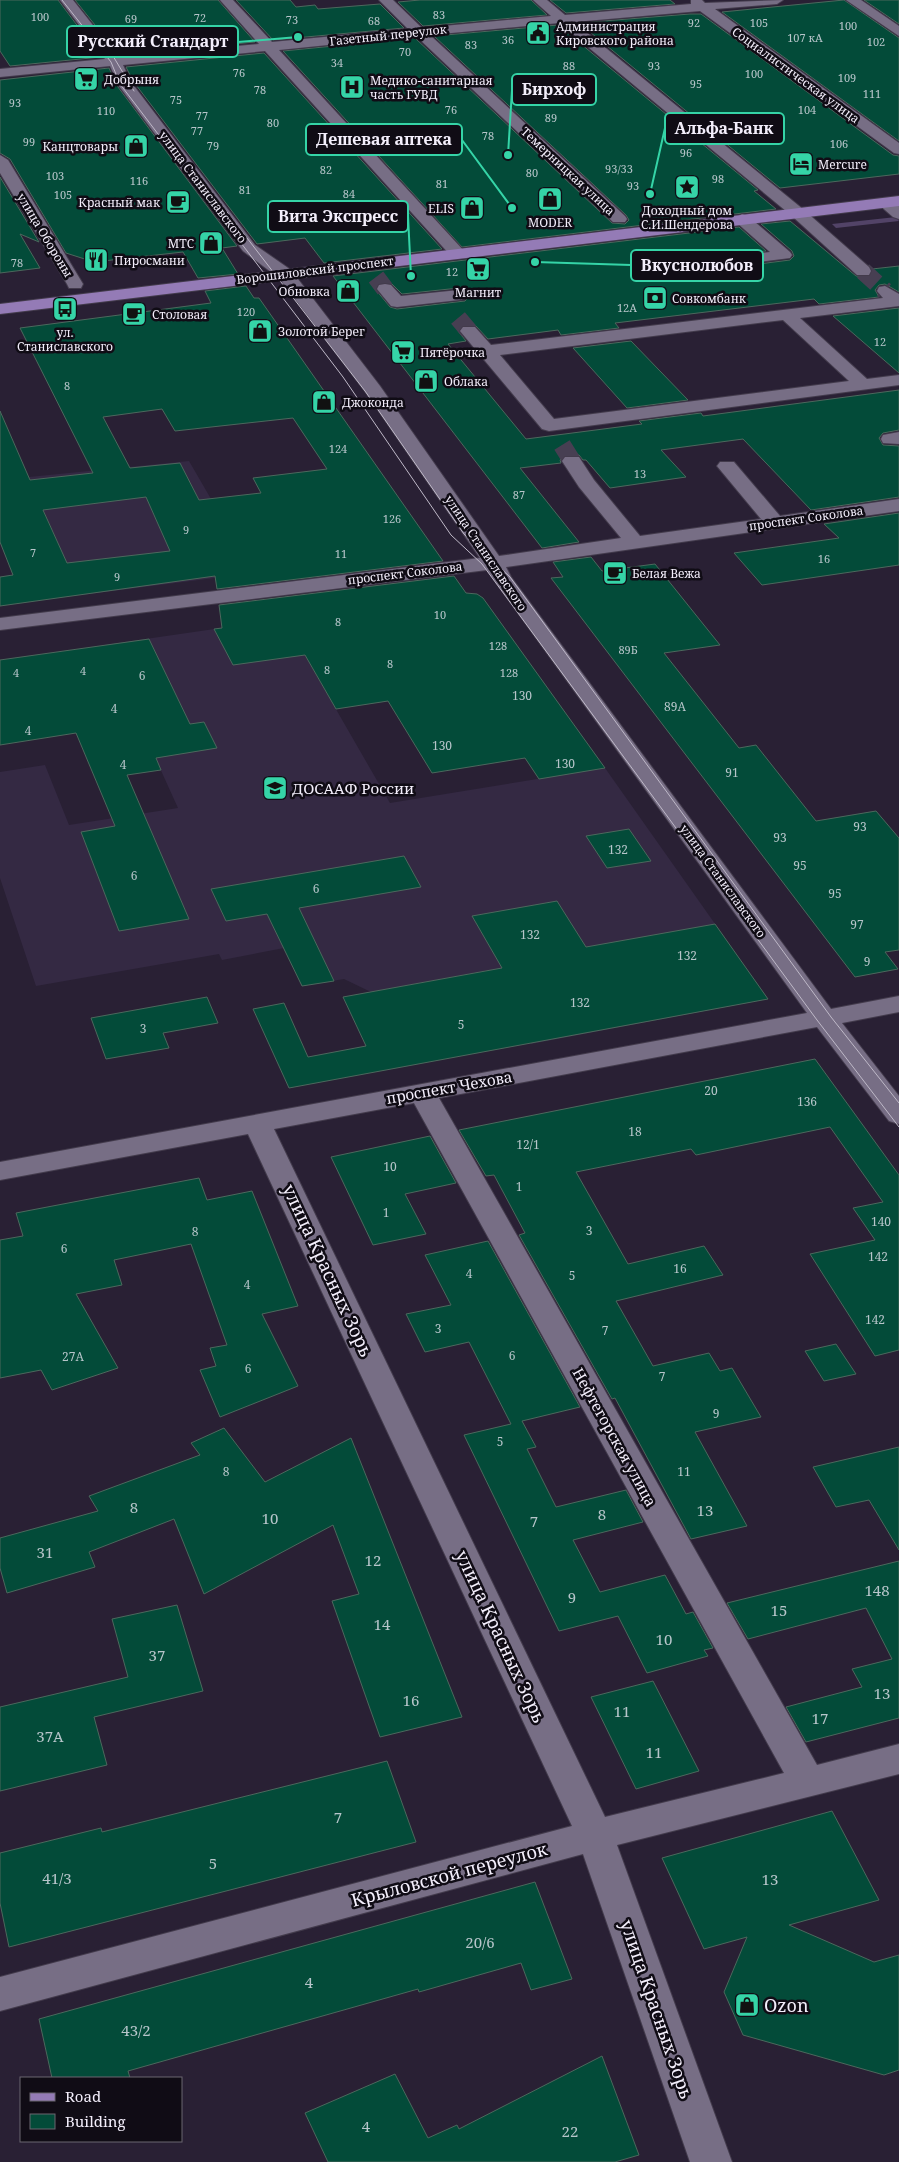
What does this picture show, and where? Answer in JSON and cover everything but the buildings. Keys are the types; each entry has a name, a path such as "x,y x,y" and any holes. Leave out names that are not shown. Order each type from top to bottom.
{"main road":[{"name":"Ворошиловский проспект","path":"0,293 899,188"},
{"name":"Ворошиловский проспект","path":"0,309 285,274 376,276 458,254 892,202"}],"street":[{"name":"улица Станиславского","path":"66,0 114,62 124,83 243,241 266,262 285,274 374,390 493,562 507,586 824,1018 899,1115"},
{"path":"226,0 458,254"},
{"name":"Темерницкая улица","path":"385,0 619,220"},
{"path":"539,0 784,201 863,271"},
{"name":"Газетный переулок","path":"0,74 563,19 698,3 777,0"},
{"path":"852,0 899,32"},
{"name":"Социалистическая улица","path":"698,3 899,150"},
{"name":"улица Обороны","path":"0,160 75,284"},
{"path":"892,202 899,214"},
{"path":"643,272 784,255 742,219"},
{"path":"376,276 397,302 460,295"},
{"path":"487,351 897,301 885,291"},
{"path":"439,298 452,312"},
{"path":"786,314 864,384"},
{"path":"469,331 554,432 899,380"},
{"path":"572,461 586,483 635,542"},
{"path":"727,466 775,522"},
{"name":"проспект Соколова","path":"0,624 493,562 899,505"},
{"name":"проспект Чехова","path":"0,1171 899,1004"},
{"name":"Нефтегорская улица","path":"422,1092 808,1782"},
{"name":"улица Красных Зорь","path":"258,1124 595,1835 710,2162"},
{"name":"Крыловской переулок","path":"0,1994 595,1835 899,1759"}],"shaded area":[{"path":"896,217 899,221 836,228 832,224"},
{"path":"189,461 254,573 81,595 29,477"},
{"path":"284,619 390,803 605,768 768,999 531,1044 489,970 371,992 344,979 302,986 284,948 222,960 219,954 36,986 0,878 0,772 45,765 69,825 178,808 104,645"}],"tunnel":[{"path":"863,271 885,291"},
{"path":"376,277 385,289"},
{"path":"458,318 469,331"},
{"path":"562,445 572,461"}],"tram line":[{"path":"62,0 111,62 120,84 343,377 451,535 482,564 817,1020 899,1127"},
{"path":"110,51 134,91"},
{"path":"193,168 365,391 464,534 510,577 831,1017 899,1103"}],"place":[{"name":"Администрация Кировского района","path":"538,33"},
{"name":"Русский Стандарт","path":"298,37"},
{"name":"Добрыня","path":"86,79"},
{"name":"Медико-санитарная часть ГУВД","path":"352,87"},
{"name":"Канцтовары","path":"136,146"},
{"name":"Бирхоф","path":"508,155"},
{"name":"Mercure","path":"801,164"},
{"name":"Доходный дом С.И.Шендерова","path":"687,187"},
{"name":"Альфа-Банк","path":"650,194"},
{"name":"MODER","path":"550,199"},
{"name":"Красный мак","path":"178,202"},
{"name":"ELIS","path":"472,208"},
{"name":"Дешевая аптека","path":"512,208"},
{"name":"МТС","path":"211,243"},
{"name":"Пиросмани","path":"96,260"},
{"name":"Вкуснолюбов","path":"535,262"},
{"name":"Магнит","path":"478,269"},
{"name":"Вита Экспресс","path":"411,276"},
{"name":"Обновка","path":"348,291"},
{"name":"Совкомбанк","path":"655,298"},
{"name":"ул. Станиславского","path":"65,309"},
{"name":"Столовая","path":"134,314"},
{"name":"Золотой Берег","path":"260,331"},
{"name":"Пятёрочка","path":"403,352"},
{"name":"Облака","path":"426,381"},
{"name":"Джоконда","path":"324,402"},
{"name":"Белая Вежа","path":"615,573"},
{"name":"ДОСААФ России","path":"275,788"},
{"name":"Ozon","path":"747,2005"}]}
